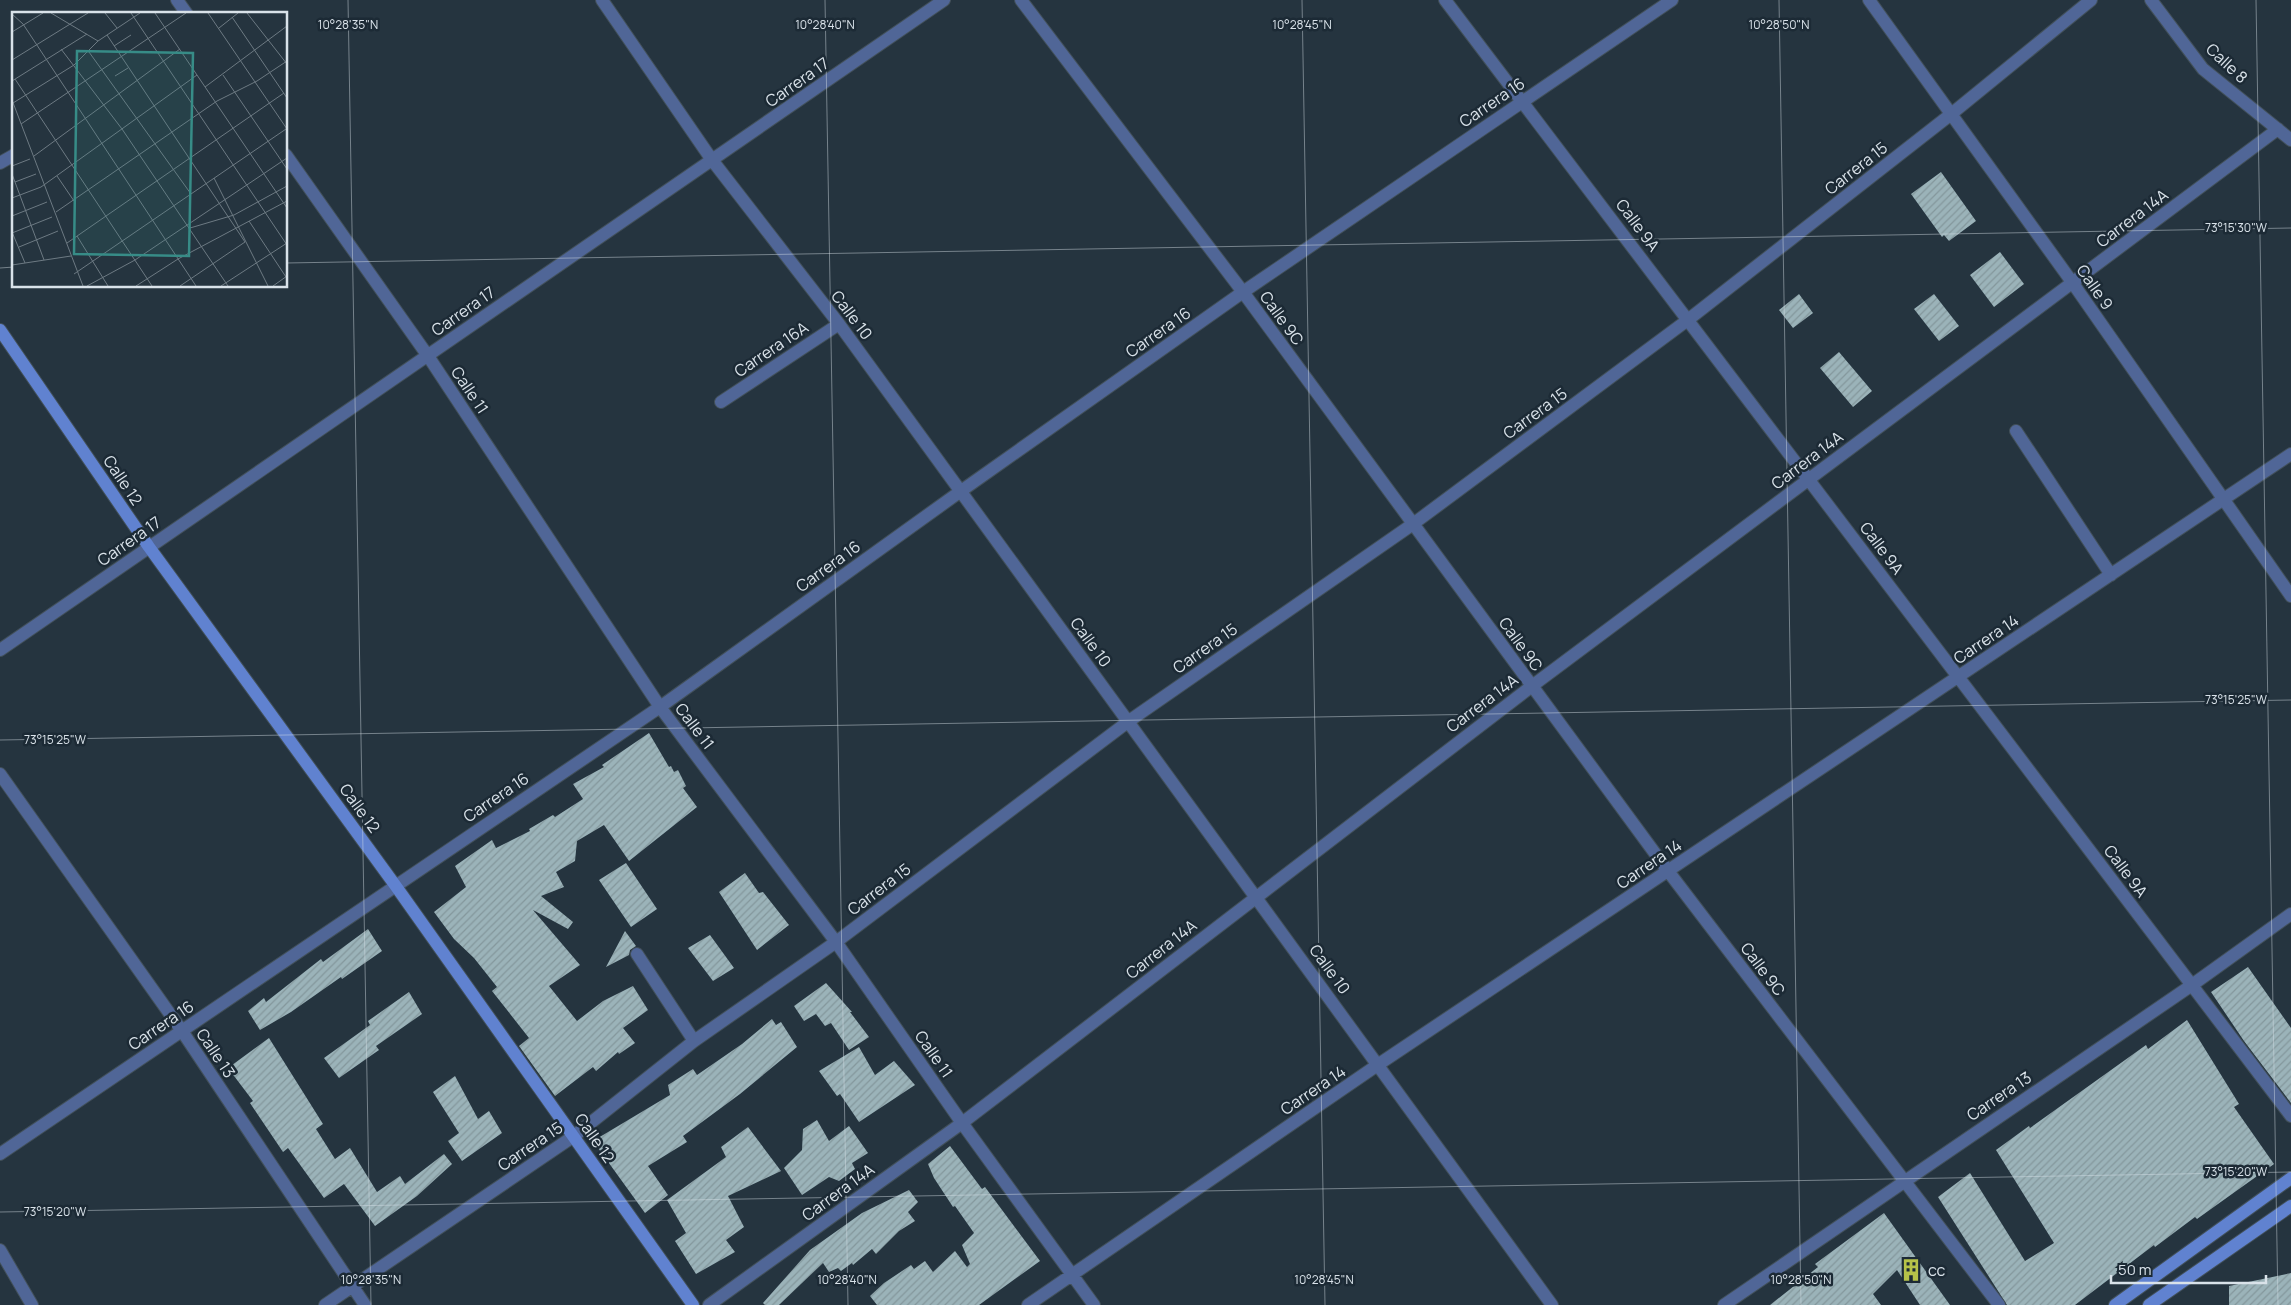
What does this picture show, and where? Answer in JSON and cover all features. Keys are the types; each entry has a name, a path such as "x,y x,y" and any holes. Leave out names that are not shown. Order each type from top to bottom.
{"street":[{"path":"177,0 186,12"},
{"name":"Calle 10","path":"602,0 712,160 839,324 1379,1064 1552,1305"},
{"name":"Carrera 17","path":"0,650 944,0"},
{"name":"Calle 9C","path":"1021,0 1243,292 1668,871 1999,1305"},
{"name":"Calle 9A","path":"1445,0 1810,478 2291,1116"},
{"name":"Carrera 16","path":"0,1154 395,884 660,707 960,491 1243,292 1672,0"},
{"name":"Calle 9","path":"1869,0 2072,282 2291,596"},
{"name":"Carrera 15","path":"325,1305 574,1136 694,1042 836,942 1129,721 1413,524 1689,319 1950,115 2091,0"},
{"name":"Calle 8","path":"2152,0 2204,69 2291,140"},
{"name":"Carrera 14A","path":"708,1305 962,1123 1256,895 1532,686 2278,129"},
{"path":"0,163 12,155"},
{"name":"Calle 11","path":"288,158 428,356 660,707 836,942 962,1123 1094,1305"},
{"name":"Carrera 16A","path":"721,402 839,324"},
{"name":"Calle 12","path":"0,330 149,547 395,884 693,1305"},
{"path":"2016,432 2111,575"},
{"name":"Carrera 14","path":"1028,1305 1379,1064 2291,454"},
{"name":"Calle 13","path":"0,774 182,1031 365,1305"},
{"name":"Carrera 13","path":"1724,1305 1904,1180 2192,985 2291,914"},
{"path":"637,954 694,1042"},
{"path":"2115,1305 2291,1178"},
{"path":"2149,1305 2291,1206"},
{"path":"0,1250 32,1305"}],"building":[{"path":"1941,172 1976,221 1949,241 1944,235 1942,237 1911,194"},
{"path":"2000,252 2024,284 1994,307 1970,275"},
{"path":"1799,294 1813,313 1793,328 1779,310"},
{"path":"1934,294 1959,326 1939,341 1914,309"},
{"path":"1839,352 1872,391 1853,407 1820,368"},
{"path":"649,733 669,767 671,766 674,772 678,770 686,786 683,788 697,807 629,861 604,825 577,841 575,861 556,872 564,887 541,896 573,922 568,929 533,910 580,965 549,986 577,1021 603,1001 633,986 648,1010 623,1028 635,1043 619,1054 618,1052 596,1071 593,1067 555,1096 519,1046 529,1038 492,991 497,987 474,958 454,939 434,912 466,887 455,866 492,840 496,848 530,831 529,829 553,815 555,817 583,799 573,784 604,767 602,765"},
{"path":"626,863 657,909 631,927 599,880"},
{"path":"745,873 759,893 763,892 789,925 757,950 719,892"},
{"path":"368,929 382,951 342,979 341,977 291,1012 260,1030 248,1011 264,998 266,1002 321,959 323,962"},
{"path":"625,931 636,946 630,950 629,955 606,967"},
{"path":"710,935 734,968 713,981 688,948"},
{"path":"2248,967 2291,1028 2291,1103 2244,1041 2211,992"},
{"path":"826,983 852,1012 850,1012 869,1037 849,1050 831,1023 825,1026 816,1014 804,1021 794,1006"},
{"path":"409,992 422,1014 376,1046 379,1050 339,1078 324,1058 370,1025 368,1021"},
{"path":"772,1019 776,1025 781,1022 797,1047 740,1094 683,1136 687,1142 648,1166 668,1195 645,1213 593,1141 670,1095 668,1085 693,1069 697,1075 742,1044"},
{"path":"2187,1020 2239,1104 2234,1107 2274,1164 2197,1219 2195,1217 2155,1247 2154,1245 2075,1305 2007,1305 1938,1197 1970,1173 2025,1261 2054,1243 1996,1150 2146,1045 2148,1049"},
{"path":"269,1038 323,1124 316,1129 335,1159 350,1148 377,1192 400,1176 405,1184 444,1154 452,1164 417,1196 375,1226 344,1184 324,1198 288,1148 283,1152 250,1103 253,1101 228,1068"},
{"path":"859,1047 875,1075 894,1061 915,1085 859,1122 840,1094 837,1096 819,1071"},
{"path":"455,1076 478,1119 489,1111 502,1133 462,1161 448,1141 459,1133 433,1092"},
{"path":"817,1120 829,1141 849,1126 868,1153 852,1163 855,1169 839,1181 829,1177 802,1195 784,1168 802,1150 803,1129"},
{"path":"748,1127 781,1171 728,1196 744,1227 726,1240 735,1252 696,1274 675,1241 686,1233 667,1200 726,1157 721,1147"},
{"path":"950,1146 982,1189 985,1187 1040,1261 979,1305 877,1305 870,1296 884,1283 911,1265 914,1269 925,1261 933,1272 955,1251 967,1267 970,1264 962,1245 974,1233 955,1206 953,1207 934,1178 928,1164"},
{"path":"909,1190 918,1202 908,1212 915,1221 899,1231 876,1254 872,1249 853,1265 852,1263 841,1271 838,1268 829,1272 823,1263 779,1305 765,1305 763,1303 810,1250 862,1213"},
{"path":"1884,1213 1950,1305 1920,1305 1897,1270 1873,1294 1881,1305 1770,1305 1818,1267 1815,1264"},
{"path":"2291,1273 2291,1305 2229,1305 2229,1286"}],"place":[{"name":"cc","path":"1911,1270"}]}
